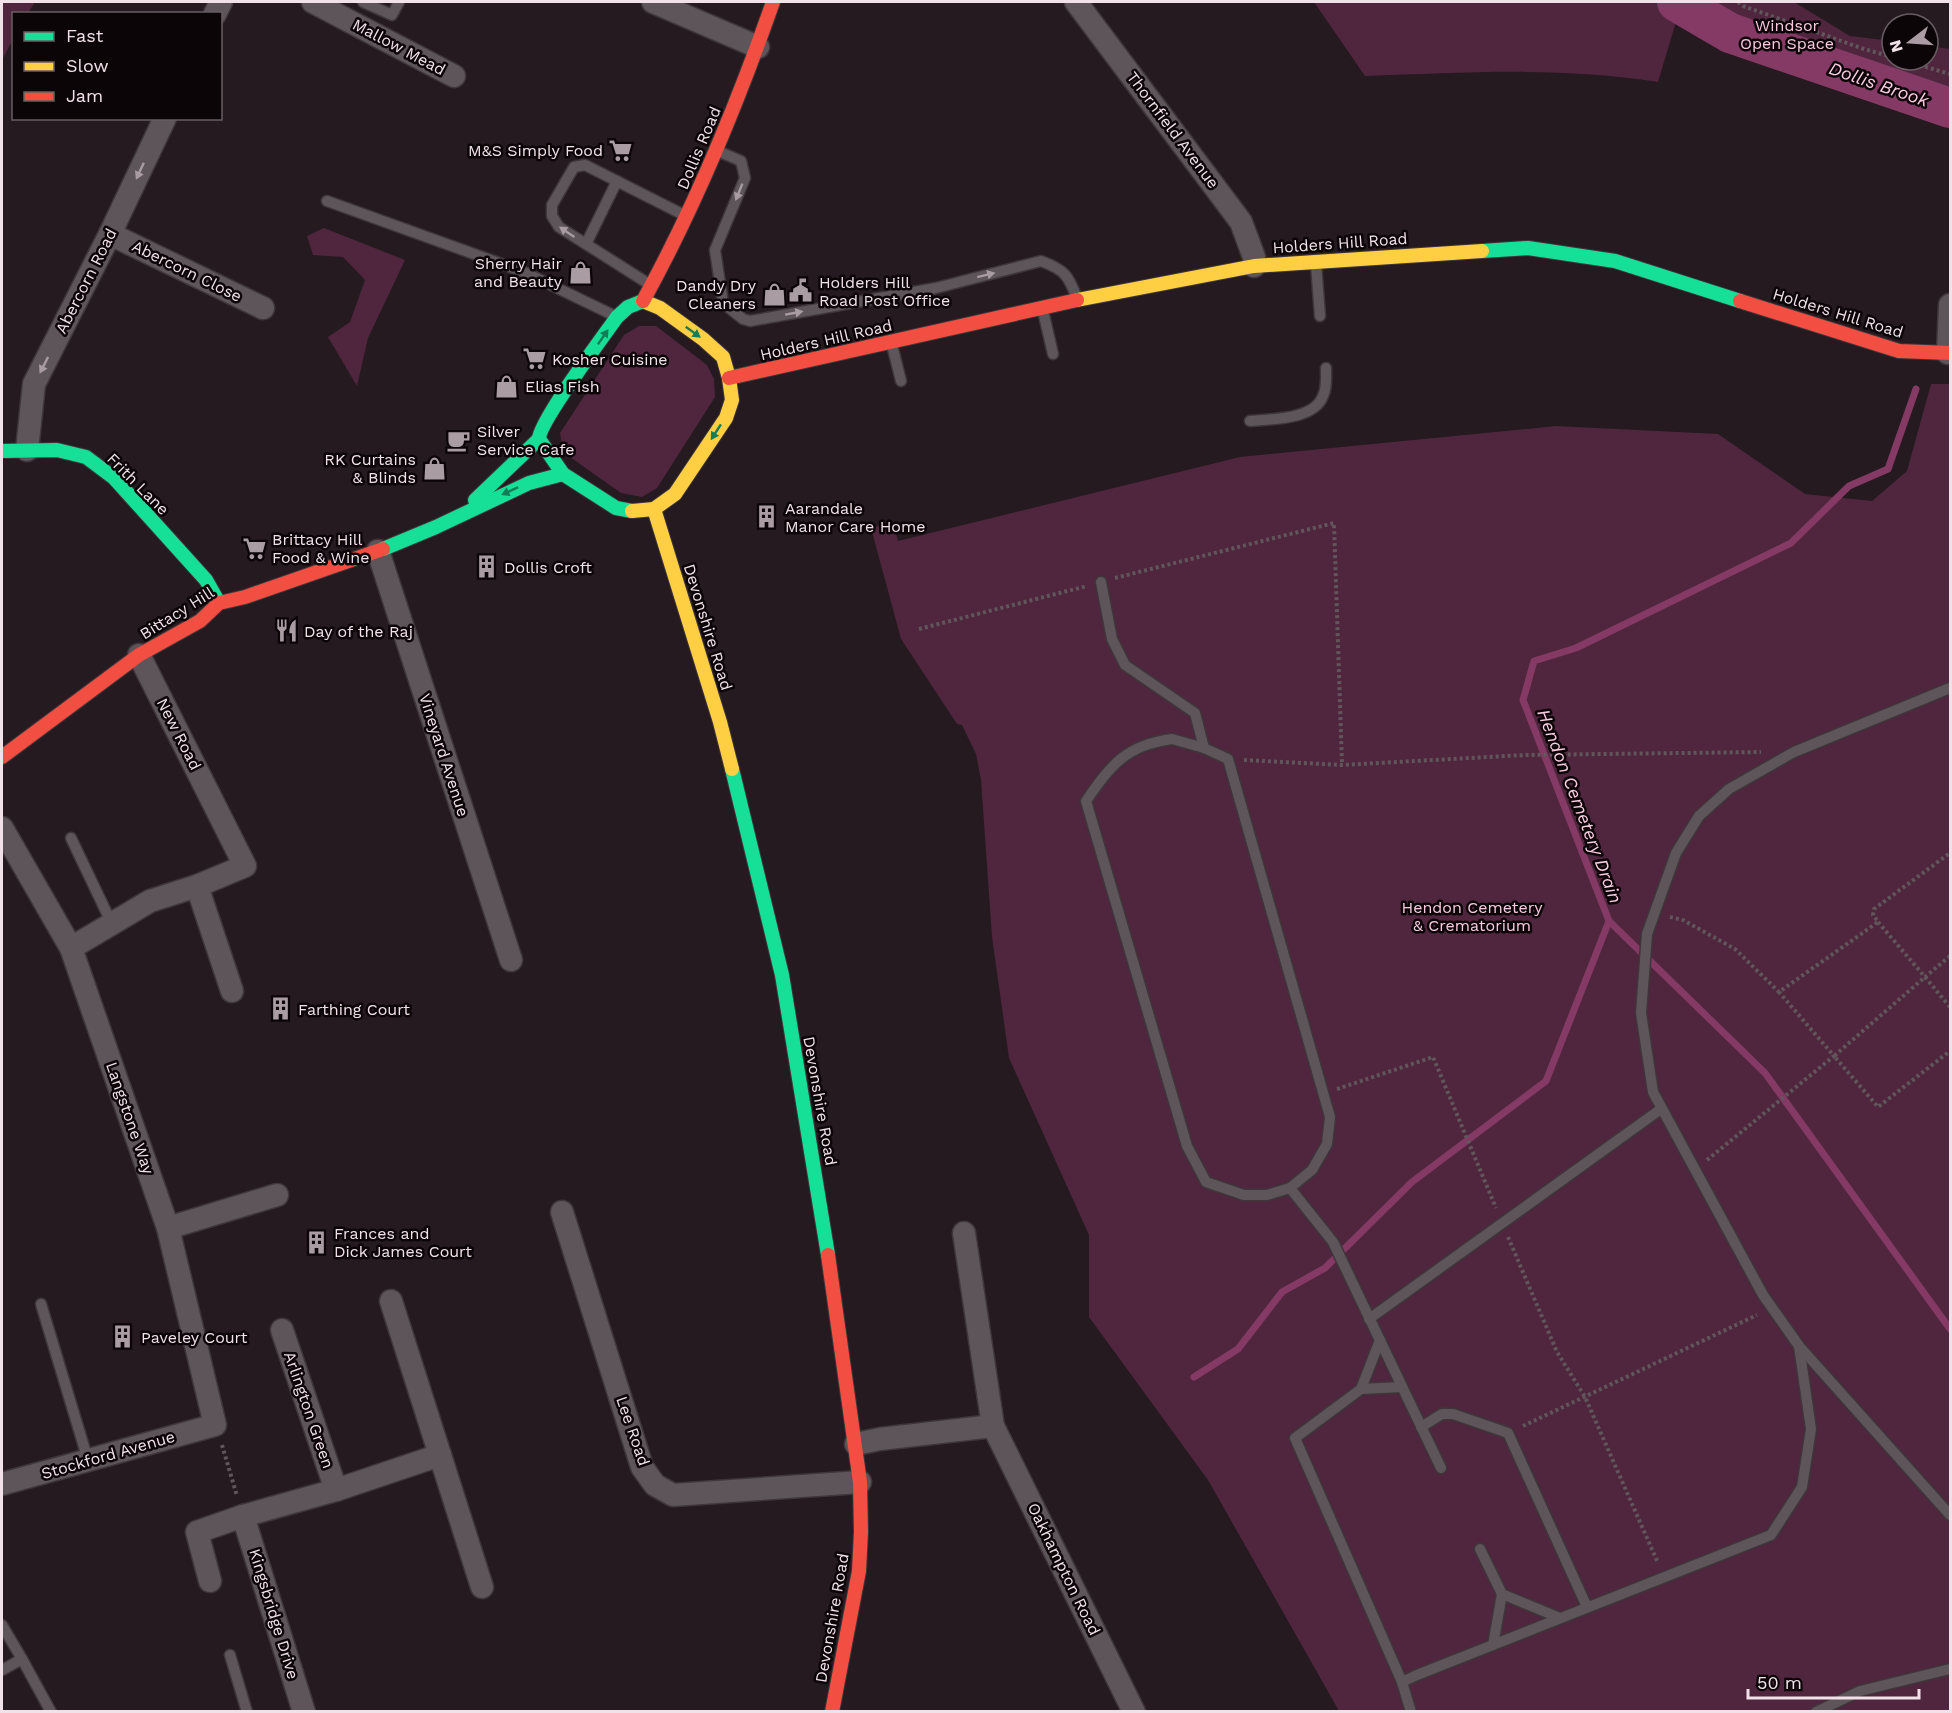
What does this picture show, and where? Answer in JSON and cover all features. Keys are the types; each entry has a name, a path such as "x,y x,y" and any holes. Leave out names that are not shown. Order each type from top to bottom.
{"main road":[{"name":"Dollis Road","path":"643,301 687,216 717,150 758,47 773,2"},
{"name":"Holders Hill Road","path":"729,378 1077,300 1254,266 1528,248 1614,261 1899,351 1949,353"},
{"path":"643,301 660,308 723,357 732,400 726,418 675,494 654,509 636,512 616,508 563,474 539,439 539,433 549,414 617,317 628,307 643,301"},
{"name":"Bittacy Hill","path":"460,515 539,439"},
{"name":"Frith Lane","path":"2,451 57,450 86,457 114,478 206,580 219,603"},
{"name":"Bittacy Hill","path":"2,757 140,655 200,621 219,603 245,597 378,551 436,527 529,483 563,474"},
{"name":"Devonshire Road","path":"654,509 720,722 782,975 816,1174 856,1444 860,1482 859,1571 832,1712"}],"street":[{"name":"Mallow Mead","path":"313,2 454,76"},
{"path":"653,2 758,47"},
{"name":"Thornfield Avenue","path":"1076,2 1241,222 1254,257 1254,266"},
{"name":"Abercorn Road","path":"27,450 34,384 110,234 164,120"},
{"name":"Abercorn Close","path":"110,234 263,308"},
{"path":"1949,353 1950,305"},
{"name":"Vineyard Avenue","path":"378,551 511,960"},
{"name":"New Road","path":"140,655 245,866 196,886"},
{"name":"Langstone Way","path":"2,828 71,948 168,1228 218,1434"},
{"path":"71,948 150,901 196,886 232,991"},
{"path":"168,1228 277,1195"},
{"name":"Lee Road","path":"562,1212 642,1467 656,1485 673,1495 860,1482"},
{"name":"Oakhampton Road","path":"964,1233 993,1426 1134,1712"},
{"path":"391,1301 482,1587"},
{"name":"Arlington Green","path":"282,1330 336,1490"},
{"path":"856,1444 880,1439 993,1426"},
{"name":"Stockford Avenue","path":"2,1484 88,1460 218,1434"},
{"name":"Arlington Green","path":"210,1581 197,1532 243,1516 336,1490 440,1455"},
{"name":"Kingsbridge Drive","path":"243,1516 304,1712"}],"lane":[{"path":"363,2 392,15 399,2"},
{"path":"717,150 741,161 745,178 715,250 723,303 743,319 750,321 936,288 1041,261 1056,266 1070,278 1077,300"},
{"path":"652,285 559,227 552,216 552,205 573,167 585,165 687,216"},
{"path":"586,244 618,181"},
{"path":"327,201 524,272 617,317"},
{"path":"1316,261 1320,316"},
{"path":"1042,308 1053,354"},
{"path":"891,342 901,381"},
{"path":"1250,421 1290,417 1317,407 1323,397 1326,384 1326,368"},
{"path":"1101,582 1112,639 1121,658 1131,669 1195,713 1204,748"},
{"path":"1950,688 1794,752 1729,789 1699,816 1677,853 1647,934 1641,1012 1653,1092 1763,1295 1799,1346 1950,1515"},
{"path":"1172,739 1204,748 1228,759 1330,1117 1327,1144 1312,1170 1290,1188 1267,1195 1244,1195 1206,1182 1187,1146 1086,801 1109,768 1150,741 1172,739"},
{"path":"71,838 111,924"},
{"path":"1369,1319 1661,1109"},
{"path":"1290,1188 1333,1242 1441,1468"},
{"path":"41,1304 88,1460"},
{"path":"1380,1340 1361,1389 1295,1438 1402,1682 1411,1712"},
{"path":"1402,1682 1771,1535 1803,1487 1811,1429 1799,1346"},
{"path":"1361,1389 1402,1387"},
{"path":"1421,1427 1442,1414 1453,1414 1508,1433 1587,1607"},
{"path":"1480,1549 1503,1594 1493,1645"},
{"path":"1503,1594 1560,1618"},
{"path":"2,1625 51,1712"},
{"path":"230,1655 247,1712"},
{"path":"2,1670 22,1659"},
{"path":"1816,1712 1860,1691 1950,1669"}],"path":[{"path":"1738,2 1776,18 1880,54"},
{"path":"919,629 1334,524 1342,765"},
{"path":"1228,759 1342,765 1526,755 1794,752"},
{"path":"1950,853 1874,909 1878,922 1950,1007"},
{"path":"1654,914 1683,920 1735,949 1779,992 1878,1107 1950,1051"},
{"path":"1779,992 1878,922"},
{"path":"1695,1170 1834,1056 1950,956"},
{"path":"1324,1094 1433,1057 1557,1352 1585,1397 1664,1577"},
{"path":"1508,1433 1773,1307"},
{"path":"218,1434 236,1492"}],"green space":[{"path":"2,2 35,2 29,12 12,12 12,41 2,60"},
{"name":"Windsor Open Space","path":"1314,2 1794,2 1850,36 1880,40 1880,72 1940,72 1940,48 1950,49 1950,126 1738,49 1678,15 1658,82 1548,72 1365,76"},
{"path":"324,228 405,260 368,338 357,386 328,337 350,322 365,280 343,257 313,255 307,236"},
{"path":"639,326 656,326 707,365 714,379 715,397 657,488 642,497 621,493 563,452 560,433 624,335"},
{"name":"Hendon Cemetery & Crematorium","path":"1931,384 1950,384 1950,1711 1339,1711 1208,1480 1089,1317 1089,1235 1009,1058 992,937 981,780 976,754 962,725 957,724 901,639 871,528 893,522 898,541 1240,457 1556,426 1718,434 1805,494 1872,501 1907,471"}],"waterway":[{"name":"Dollis Brook","path":"1677,2 1730,33 1950,108"},
{"name":"Hendon Cemetery Drain","path":"1916,389 1888,469 1849,486 1791,543 1576,648 1534,661 1523,700 1609,921 1765,1073 1950,1329"},
{"path":"1194,1377 1238,1349 1282,1292 1325,1268 1412,1182 1546,1081 1609,921"}],"traffic: fast":[{"path":"1482,251 1528,248 1615,261 1740,301"},
{"path":"632,511 616,508 563,474 539,439 560,398 617,317 628,307 643,301"},
{"path":"475,500 539,439"},
{"path":"2,451 57,450 86,457 114,478 206,580 219,603"},
{"path":"383,549 529,483 563,474"},
{"path":"732,769 782,975 828,1255"}],"traffic: slow":[{"path":"1077,300 1254,266 1482,251"},
{"path":"632,511 654,509 675,494 726,418 732,400 723,357 703,339 660,308 643,301"},
{"path":"654,509 720,722 732,769"}],"traffic: jam":[{"path":"643,301 698,191 745,79 773,2"},
{"path":"729,378 1077,300"},
{"path":"1740,301 1899,351 1950,353"},
{"path":"2,757 139,655 200,621 219,603 245,597 383,549"},
{"path":"828,1255 860,1482 861,1532 859,1571 832,1712"}],"place":[{"name":"M&S Simply Food","path":"621,150"},
{"name":"Sherry Hair and Beauty","path":"580,272"},
{"name":"Holders Hill Road Post Office","path":"801,291"},
{"name":"Dandy Dry Cleaners","path":"774,294"},
{"name":"Kosher Cuisine","path":"534,359"},
{"name":"Elias Fish","path":"507,386"},
{"name":"Silver Service Cafe","path":"459,440"},
{"name":"RK Curtains & Blinds","path":"434,468"},
{"name":"Aarandale Manor Care Home","path":"767,517"},
{"name":"Brittacy Hill Food & Wine","path":"254,548"},
{"name":"Dollis Croft","path":"486,567"},
{"name":"Day of the Raj","path":"286,631"},
{"name":"Farthing Court","path":"280,1009"},
{"name":"Frances and Dick James Court","path":"316,1242"},
{"name":"Paveley Court","path":"123,1337"}]}
